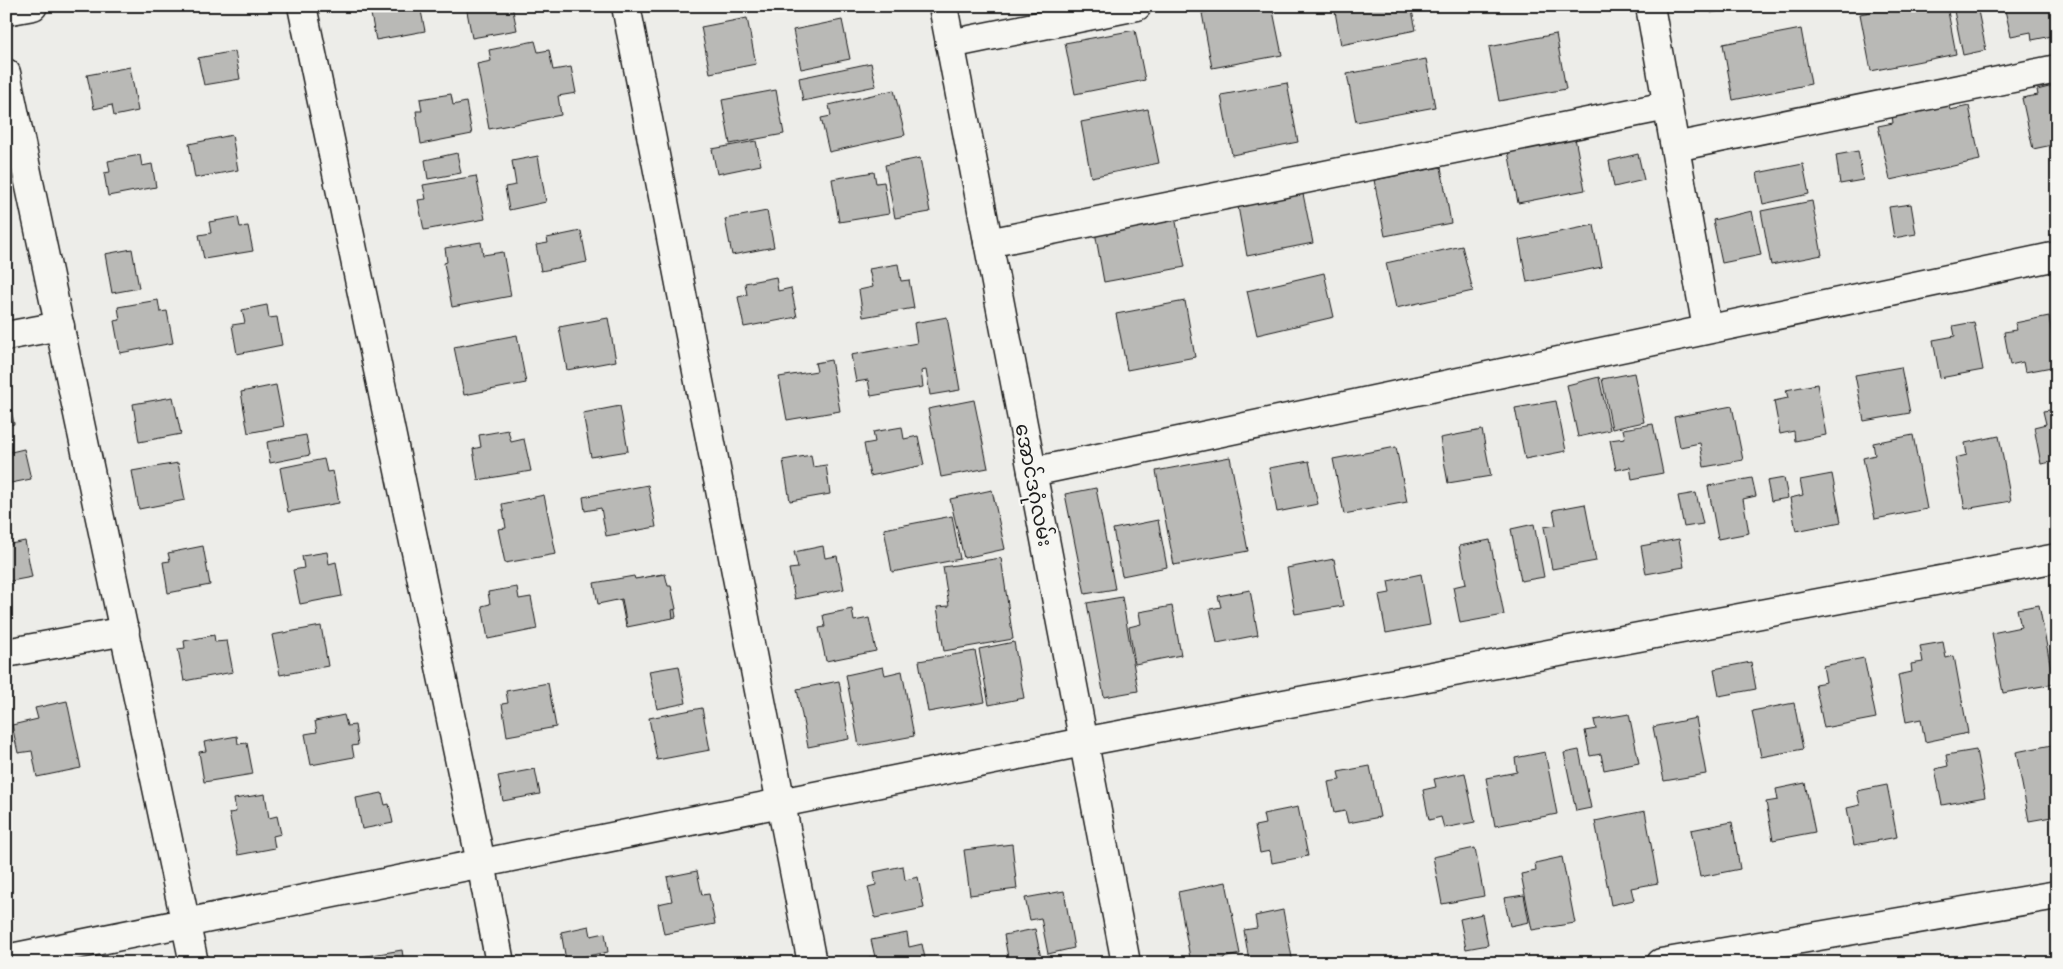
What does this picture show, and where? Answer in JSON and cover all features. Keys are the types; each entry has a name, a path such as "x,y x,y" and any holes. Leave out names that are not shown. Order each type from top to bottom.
{"street":[{"path":"6,11 33,6"},
{"path":"302,6 481,863 500,963"},
{"path":"626,6 812,963"},
{"name":"အောင်ဒဂုံလမ်း","path":"943,6 1126,963"},
{"path":"950,44 1137,6"},
{"path":"1650,6 1707,329"},
{"path":"1675,147 2057,69"},
{"path":"6,73 194,963"},
{"path":"988,243 1667,106"},
{"path":"1032,472 2057,256"},
{"path":"6,336 60,326"},
{"path":"6,959 1083,742 2057,558"},
{"path":"6,653 125,631"},
{"path":"1661,963 2057,894"}],"building":[{"path":"377,6 420,6 425,31 376,40 370,9"},
{"path":"466,6 512,6 517,30 472,38"},
{"path":"1234,6 1272,6 1282,55 1212,68 1202,13"},
{"path":"1334,6 1411,6 1416,30 1341,45"},
{"path":"1418,6 1436,6 1418,10"},
{"path":"1474,6 1505,6 1475,12"},
{"path":"1710,6 1745,6 1711,13"},
{"path":"1900,6 1947,6 1956,54 1871,71 1860,14"},
{"path":"1953,6 1977,6 1986,50 1963,55"},
{"path":"2004,6 2057,6 2057,35 2032,40 2031,32 2011,36"},
{"path":"747,18 756,64 710,73 701,27"},
{"path":"842,20 850,59 801,69 793,30"},
{"path":"1801,29 1811,84 1733,100 1723,44"},
{"path":"1135,30 1145,80 1075,94 1065,43"},
{"path":"1556,34 1566,89 1499,101 1489,47"},
{"path":"535,41 538,52 549,50 553,70 571,67 576,93 558,96 561,115 489,129 477,64 491,61 489,50"},
{"path":"235,51 240,79 204,85 198,58"},
{"path":"1426,59 1435,107 1356,122 1347,74"},
{"path":"871,63 876,86 803,101 799,78"},
{"path":"130,67 138,111 114,116 112,105 94,109 87,75"},
{"path":"1287,83 1298,142 1232,155 1221,95"},
{"path":"2057,85 2057,144 2033,149 2022,98 2038,95 2037,90"},
{"path":"776,90 784,134 730,144 722,100"},
{"path":"894,90 905,135 829,152 821,118 831,116 829,105"},
{"path":"451,94 453,105 466,102 472,134 421,144 416,111 422,111 420,99"},
{"path":"1948,103 1950,110 1969,106 1980,160 1890,180 1878,126 1893,123 1892,115"},
{"path":"1148,109 1159,163 1091,177 1081,122"},
{"path":"232,135 238,170 195,178 189,144"},
{"path":"1575,138 1585,190 1518,203 1508,151"},
{"path":"756,141 761,165 717,174 712,149"},
{"path":"1858,151 1863,180 1840,184 1836,155"},
{"path":"457,153 461,173 428,179 425,160"},
{"path":"1638,154 1644,180 1614,187 1609,161"},
{"path":"140,155 142,166 152,164 156,187 108,196 104,173 110,172 108,161"},
{"path":"538,156 546,202 509,210 505,187 516,185 512,161"},
{"path":"920,158 930,212 895,218 885,165"},
{"path":"1803,164 1809,194 1763,204 1757,173"},
{"path":"1441,167 1451,223 1385,236 1374,180"},
{"path":"874,172 876,183 884,182 889,214 839,222 832,179"},
{"path":"476,176 485,219 424,230 418,200 426,199 423,185"},
{"path":"1302,189 1313,243 1247,256 1237,201"},
{"path":"1812,201 1822,255 1771,265 1761,211"},
{"path":"1911,204 1916,234 1894,238 1889,207"},
{"path":"767,211 774,247 732,255 725,219"},
{"path":"1752,211 1761,255 1722,263 1713,220"},
{"path":"238,217 240,227 248,226 253,251 204,259 199,235 211,233 209,222"},
{"path":"1175,217 1185,267 1104,282 1095,232"},
{"path":"1594,225 1602,267 1527,282 1519,240"},
{"path":"581,231 587,262 541,271 536,245 548,243 547,238"},
{"path":"481,242 483,255 503,252 511,296 452,307 444,263 447,262 445,248"},
{"path":"1462,246 1473,291 1396,308 1386,263"},
{"path":"132,249 139,288 112,293 105,254"},
{"path":"898,264 901,281 909,280 914,308 863,317 859,290 873,287 869,269"},
{"path":"1324,273 1334,317 1257,335 1247,291"},
{"path":"776,277 778,291 791,288 797,317 744,327 738,297 747,295 745,283"},
{"path":"158,300 160,312 167,311 173,343 120,353 114,321 120,320 118,307"},
{"path":"1185,301 1195,357 1127,370 1116,314"},
{"path":"267,305 269,318 277,317 282,345 237,354 232,325 245,323 242,310"},
{"path":"2049,316 2057,366 2025,372 2023,362 2010,365 2004,332 2017,330 2015,323"},
{"path":"947,317 960,390 930,395 926,370 921,371 923,387 871,396 868,380 856,382 851,355 917,343 914,323"},
{"path":"608,318 616,361 567,370 559,327"},
{"path":"1974,322 1983,370 1940,378 1933,340 1955,336 1953,326"},
{"path":"517,335 526,383 464,395 454,347"},
{"path":"831,360 840,411 787,420 779,377 817,371 815,363"},
{"path":"1901,367 1910,413 1864,421 1855,375"},
{"path":"1634,373 1644,422 1612,429 1602,379"},
{"path":"1599,377 1610,430 1578,437 1567,385"},
{"path":"1817,384 1826,435 1795,441 1794,431 1780,434 1774,401 1788,398 1786,390"},
{"path":"6,385 14,424 6,426"},
{"path":"276,385 284,426 248,433 241,392"},
{"path":"173,397 181,434 139,442 133,404"},
{"path":"974,400 988,468 941,477 928,409"},
{"path":"1556,401 1566,451 1525,459 1515,408"},
{"path":"620,406 628,451 591,457 583,413"},
{"path":"1732,406 1743,460 1704,467 1700,443 1680,447 1674,417"},
{"path":"2057,409 2057,461 2041,464 2034,427 2046,424 2043,411"},
{"path":"1653,424 1663,473 1632,479 1630,467 1616,470 1610,440 1625,438 1623,429"},
{"path":"902,427 904,439 918,436 924,465 870,476 864,444 875,442 873,432"},
{"path":"508,430 511,442 524,439 531,471 478,480 473,449 481,447 479,435"},
{"path":"1482,430 1491,476 1448,483 1440,438"},
{"path":"306,435 310,455 270,463 267,442"},
{"path":"1913,435 1927,509 1875,519 1863,458 1875,455 1873,443"},
{"path":"1999,436 2011,501 1965,509 1955,458 1967,455 1965,443"},
{"path":"6,439 8,439 11,452 24,449 31,479 6,484"},
{"path":"1396,447 1407,502 1344,514 1333,459"},
{"path":"811,455 813,467 826,465 830,494 790,501 783,460"},
{"path":"1230,457 1248,551 1174,565 1156,471"},
{"path":"324,459 327,472 333,471 339,503 288,512 280,468"},
{"path":"1309,461 1318,504 1277,512 1269,468"},
{"path":"178,463 185,500 139,509 132,471"},
{"path":"1832,474 1841,522 1796,531 1790,498 1803,495 1800,480"},
{"path":"1752,478 1756,496 1743,499 1749,533 1718,539 1708,486"},
{"path":"1784,478 1788,498 1771,501 1767,481"},
{"path":"648,485 656,527 606,536 601,508 585,511 583,497"},
{"path":"1096,488 1115,589 1085,594 1065,494"},
{"path":"992,490 1005,549 964,558 950,499"},
{"path":"1696,493 1703,524 1684,527 1678,496"},
{"path":"544,495 556,554 505,563 498,529 506,528 502,504"},
{"path":"1585,504 1596,561 1552,569 1544,527 1556,525 1553,510"},
{"path":"952,516 960,559 892,572 884,529"},
{"path":"1158,520 1167,567 1122,576 1113,529"},
{"path":"1534,524 1544,577 1521,581 1511,529"},
{"path":"1679,539 1684,567 1646,574 1641,546"},
{"path":"1490,540 1504,615 1460,623 1453,587 1466,584 1459,546"},
{"path":"25,541 32,577 6,582 6,545"},
{"path":"203,546 210,585 168,593 163,562 170,561 168,553"},
{"path":"823,546 825,558 837,556 844,589 795,599 789,569 798,568 794,552"},
{"path":"327,552 329,564 336,562 342,596 300,604 293,570 304,568 302,556"},
{"path":"1001,558 1013,639 944,651 937,607 949,606 943,567"},
{"path":"1334,559 1343,606 1295,614 1287,568"},
{"path":"662,574 665,588 671,587 676,617 626,626 620,596 634,594 632,580"},
{"path":"665,574 668,586 671,586 676,609 672,610 673,618 627,627 622,599 598,604 594,583 634,576 635,579"},
{"path":"1421,574 1430,625 1386,633 1379,595 1390,593 1388,581"},
{"path":"517,587 519,599 531,597 537,629 488,639 482,606 490,604 488,592"},
{"path":"1250,590 1258,635 1217,643 1210,609 1221,607 1218,596"},
{"path":"1122,597 1138,691 1104,697 1087,603"},
{"path":"2039,605 2054,684 2003,693 1992,633 2021,627 2017,609"},
{"path":"1172,606 1181,655 1135,664 1129,627 1141,624 1139,612"},
{"path":"852,609 854,621 869,618 876,651 826,661 819,628 825,627 823,615"},
{"path":"321,626 328,666 280,675 272,635"},
{"path":"214,635 215,642 227,641 233,672 184,681 178,649 185,648 184,641"},
{"path":"1014,642 1024,698 989,705 979,649"},
{"path":"1943,642 1946,658 1954,656 1968,733 1925,742 1921,719 1906,722 1898,675 1912,672 1911,664 1923,662 1920,646"},
{"path":"2057,644 2057,662 2053,645"},
{"path":"975,651 985,702 928,712 919,661"},
{"path":"1864,658 1876,718 1824,728 1815,684 1826,682 1823,666"},
{"path":"1751,662 1756,689 1719,696 1714,669"},
{"path":"679,666 686,703 657,709 649,671"},
{"path":"883,667 885,675 902,671 914,736 859,746 846,675"},
{"path":"839,681 849,739 808,747 797,689"},
{"path":"548,683 556,727 507,736 502,704 508,703 506,691"},
{"path":"67,701 81,768 37,777 32,751 18,753 12,725 38,719 35,708"},
{"path":"1794,703 1803,749 1761,757 1752,711"},
{"path":"702,708 710,750 657,760 649,718"},
{"path":"1629,714 1639,763 1604,770 1601,754 1590,756 1585,731 1596,729 1594,720"},
{"path":"344,715 347,726 355,725 358,745 352,746 354,757 311,765 305,734 317,732 315,721"},
{"path":"1696,718 1706,774 1664,781 1653,727"},
{"path":"237,736 238,744 247,743 253,774 204,782 199,752 206,751 204,742"},
{"path":"2057,744 2057,816 2029,821 2016,752"},
{"path":"1579,750 1591,808 1576,811 1564,753"},
{"path":"1976,750 1985,797 1942,805 1935,769 1948,766 1946,755"},
{"path":"1545,752 1557,814 1495,826 1486,778 1517,772 1515,758"},
{"path":"1370,766 1380,817 1348,823 1345,811 1334,813 1328,782 1340,780 1338,772"},
{"path":"535,769 540,794 503,801 498,776"},
{"path":"1465,773 1475,822 1444,828 1441,817 1429,820 1423,790 1436,787 1434,779"},
{"path":"1805,783 1815,832 1773,840 1766,802 1778,800 1776,789"},
{"path":"1887,785 1897,837 1854,845 1847,808 1860,805 1857,791"},
{"path":"382,793 385,805 389,804 393,823 362,829 356,798"},
{"path":"265,794 269,818 277,816 281,834 273,836 275,848 238,855 229,813 236,812 234,799"},
{"path":"1298,807 1308,856 1272,863 1270,851 1260,853 1255,826 1265,824 1263,814"},
{"path":"1645,811 1658,883 1631,888 1634,900 1611,905 1595,821"},
{"path":"1732,822 1740,869 1700,877 1691,830"},
{"path":"1012,844 1017,889 970,895 964,850"},
{"path":"1475,848 1484,896 1442,904 1433,857"},
{"path":"1562,857 1575,923 1532,930 1521,874 1536,871 1535,863"},
{"path":"903,866 905,880 918,877 924,908 875,918 868,887 876,885 874,872"},
{"path":"697,871 702,895 709,894 715,924 664,934 658,904 672,901 667,877"},
{"path":"1226,882 1240,954 1223,958 1224,963 1191,963 1178,892"},
{"path":"1064,891 1074,948 1048,954 1041,918 1030,920 1025,898"},
{"path":"1524,895 1529,922 1510,926 1504,898"},
{"path":"1283,910 1293,963 1264,963 1263,958 1249,961 1244,930 1257,928 1255,916"},
{"path":"1482,914 1488,945 1466,949 1460,919"},
{"path":"589,926 591,936 605,933 608,952 566,960 561,932"},
{"path":"1035,929 1042,963 1009,963 1004,935"},
{"path":"907,933 909,947 922,944 926,963 870,963 869,957 875,957 871,940"},
{"path":"402,950 404,963 361,963 360,957"}]}
